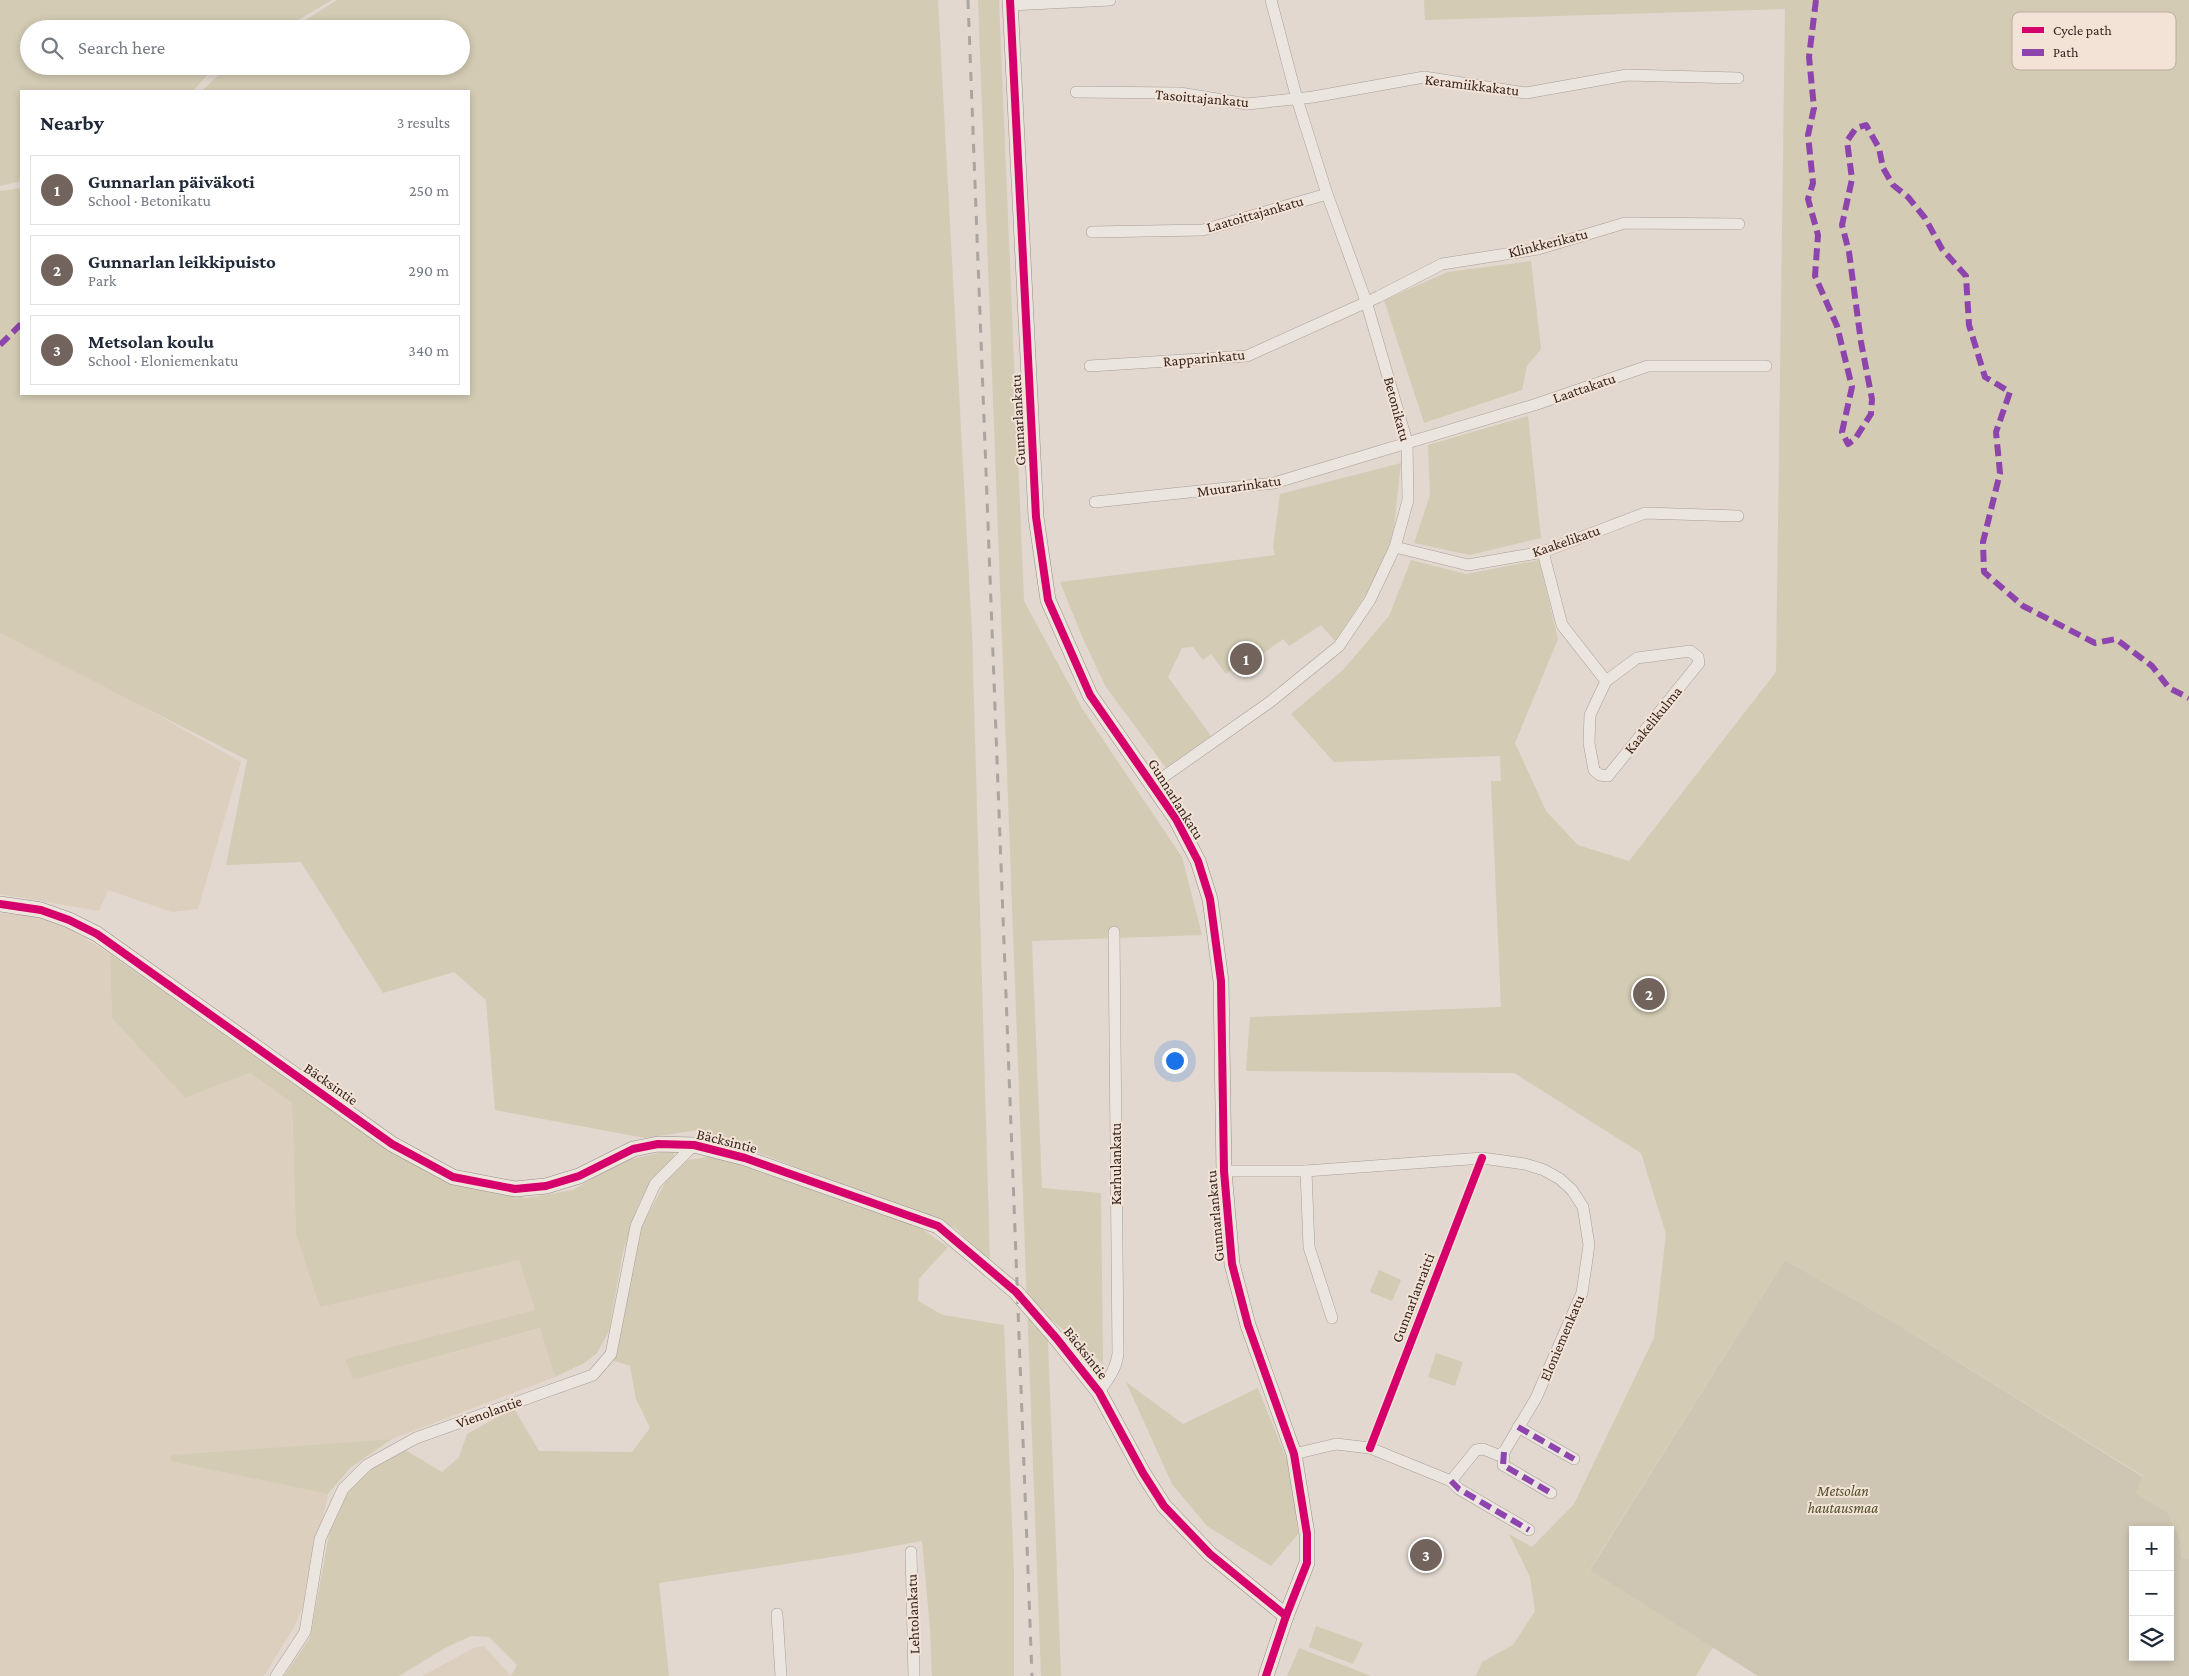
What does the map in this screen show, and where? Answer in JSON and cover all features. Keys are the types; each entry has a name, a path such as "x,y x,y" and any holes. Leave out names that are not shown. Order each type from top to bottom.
{"street":[{"path":"1010,2 1110,0"},
{"name":"Betonikatu","path":"1152,785 1270,702 1339,646 1370,600 1395,547 1408,500 1407,442 1366,301 1327,194 1297,99 1271,0"},
{"name":"Gunnarlankatu","path":"1010,2 1036,517 1046,591 1052,611 1090,695 1187,839 1198,861 1210,899 1221,981 1224,1171 1232,1264 1248,1325 1294,1454 1305,1512 1307,1563 1286,1616 1266,1676"},
{"name":"Keramiikkakatu","path":"1297,99 1424,78 1526,93 1627,75 1738,78"},
{"name":"Tasoittajankatu","path":"1076,92 1180,93 1247,104 1297,99"},
{"name":"Laatoittajankatu","path":"1092,232 1203,230 1327,194"},
{"name":"Klinkkerikatu","path":"1366,301 1442,264 1538,249 1625,223 1739,224"},
{"name":"Rapparinkatu","path":"1090,366 1247,356 1366,301"},
{"name":"Laattakatu","path":"1407,442 1537,404 1648,366 1766,366"},
{"name":"Muurarinkatu","path":"1095,502 1274,484 1407,442"},
{"name":"Kaakelikatu","path":"1395,547 1468,565 1543,552 1645,513 1738,516"},
{"path":"1543,552 1562,625 1606,681"},
{"name":"Kaakelikulma","path":"1690,651 1698,657 1698,663 1608,776 1600,775 1594,770 1589,743 1590,714 1606,681 1637,658 1690,651"},
{"name":"Bäcksintie","path":"0,904 41,910 69,920 97,934 392,1144 453,1177 515,1189 546,1186 579,1176 633,1150 658,1144 694,1145 746,1158 938,1226 1016,1292 1037,1314 1099,1392 1143,1473 1164,1506 1210,1554 1286,1616"},
{"name":"Karhulankatu","path":"1099,1392 1112,1375 1118,1354 1114,932"},
{"name":"Vienolantie","path":"276,1676 305,1632 320,1539 342,1489 367,1465 416,1438 593,1375 611,1354 636,1226 654,1184 694,1145"},
{"name":"Eloniemenkatu","path":"1224,1171 1306,1171 1482,1158 1525,1164 1544,1170 1560,1179 1572,1190 1583,1207 1589,1245 1582,1293 1536,1398 1504,1452"},
{"path":"1306,1171 1308,1247 1332,1318"},
{"path":"1518,1427 1574,1459"},
{"path":"1294,1454 1336,1444 1370,1448 1451,1481 1459,1489 1529,1530"},
{"path":"1451,1481 1476,1450 1483,1449 1498,1455 1504,1452"},
{"path":"1504,1452 1503,1465 1551,1493"},
{"name":"Lehtolankatu","path":"911,1552 914,1676"},
{"path":"778,1614 781,1676"}],"shaded area":[{"path":"0,0 332,0 298,20 20,20 20,75 207,75 194,90 20,90 20,181 0,186"},
{"path":"337,0 938,0 972,633 990,1263 955,1228 699,1130 645,1138 495,1110 486,1000 454,972 383,993 301,862 226,865 247,760 0,633 0,191 20,188 20,395 470,395 470,90 203,90 218,75 470,75 470,20 305,20"},
{"path":"978,0 999,0 1024,601 1083,710 1182,857 1202,935 1032,941 1042,1188 1101,1193 1103,1364 1047,1316 1061,1676 1041,1676"},
{"path":"1424,0 2189,0 2189,1559 2182,1558 2180,1540 2168,1513 2134,1493 2143,1476 1895,1323 1785,1260 1590,1569 1713,1647 1696,1676 1476,1676 1482,1662 1513,1645 1535,1611 1530,1577 1509,1534 1532,1547 1574,1504 1654,1338 1666,1234 1641,1153 1514,1073 1246,1071 1250,1017 1501,1007 1491,781 1501,781 1500,756 1334,762 1291,714 1343,670 1389,616 1411,560 1466,574 1539,560 1558,639 1515,743 1546,811 1578,845 1629,861 1776,672 1785,9 1425,20"},
{"path":"1531,261 1541,349 1527,366 1522,390 1424,423 1384,300 1448,272"},
{"path":"1528,416 1541,538 1470,555 1414,543 1430,495 1428,445"},
{"path":"1401,463 1393,536 1370,588 1335,641 1321,625 1289,646 1283,639 1254,660 1251,656 1226,674 1211,654 1203,660 1193,647 1182,648 1168,677 1211,736 1166,768 1106,687 1084,641 1060,582 1275,555 1273,547 1280,494"},
{"path":"0,633 96,680 241,762 198,909 172,912 108,890 99,911 0,894"},
{"path":"0,913 34,916 69,928 110,954 112,1018 185,1098 250,1073 292,1103 296,1234 320,1306 519,1260 535,1310 345,1359 353,1380 541,1328 555,1377 392,1439 171,1455 171,1461 328,1494 305,1602 294,1627 264,1676 0,1676"},
{"path":"110,954 300,1088 454,1183 527,1198 573,1190 624,1160 675,1150 673,1158 656,1174 638,1205 623,1252 609,1331 597,1353 584,1363 555,1377 540,1328 353,1380 345,1359 535,1310 519,1260 320,1307 296,1234 292,1103 250,1073 185,1098 112,1018"},
{"path":"715,1156 919,1227 948,1247 919,1279 918,1301 943,1315 1004,1325 1014,1573 1014,1676 932,1676 922,1541 845,1555 659,1583 669,1676 511,1676 517,1665 489,1637 471,1636 445,1648 399,1676 284,1676 310,1638 329,1534 349,1490 373,1468 404,1449 442,1472 459,1457 467,1434 514,1408 539,1451 632,1452 650,1428 636,1399 630,1366 612,1360 642,1226 666,1181 688,1160"},
{"path":"1379,1270 1401,1280 1392,1301 1370,1292"},
{"path":"1436,1353 1463,1362 1455,1386 1428,1377"},
{"path":"1126,1382 1183,1424 1258,1388 1290,1468 1298,1534 1271,1566 1207,1526 1172,1484"},
{"path":"392,1439 350,1468 328,1494 170,1461 171,1455"},
{"path":"1316,1626 1363,1643 1353,1664 1309,1647"},
{"path":"484,1646 511,1676 422,1676 474,1648"},
{"path":"1299,1648 1371,1676 1287,1676"}],"green space":[{"name":"Metsolan hautausmaa","path":"1785,1260 1895,1323 2143,1477 2135,1493 2168,1513 2174,1526 2129,1526 2129,1661 2174,1661 2174,1526 2180,1540 2182,1558 2189,1559 2189,1676 1758,1676 1590,1570"}],"railway":[{"path":"968,0 1032,1676"}],"marked path":[{"path":"1816,0 1809,57 1814,108 1808,135 1813,183 1808,199 1818,235 1815,276 1837,326 1852,387 1842,432 1848,444 1855,439 1871,414 1872,399 1861,342 1849,252 1842,225 1852,179 1847,141 1856,128 1866,125 1879,148 1883,168 1893,185 1908,197 1925,218 1942,249 1966,276 1969,325 1985,377 2010,392 1996,432 2000,473 1983,542 1984,572 2023,606 2095,643 2116,639 2152,666 2169,688 2189,698"},
{"path":"0,345 20,325"},
{"path":"1518,1427 1574,1459"},
{"path":"1504,1452 1503,1465 1551,1493"},
{"path":"1451,1481 1459,1489 1529,1530"}],"cycle path":[{"path":"1010,0 1036,517 1048,600 1090,695 1176,819 1198,861 1210,899 1221,981 1224,1171 1232,1264 1248,1325 1294,1454 1307,1534 1307,1563 1286,1616 1266,1676"},
{"path":"0,904 41,910 69,920 97,934 392,1144 453,1177 515,1189 546,1186 579,1176 633,1149 658,1144 694,1145 745,1158 938,1226 1016,1292 1057,1339 1099,1392 1143,1473 1164,1506 1210,1554 1286,1616"},
{"name":"Gunnarlanraitti","path":"1370,1448 1482,1158"}],"place":[{"name":"Gunnarlan päiväkoti","path":"1246,659"},
{"name":"Gunnarlan leikkipuisto","path":"1649,994"},
{"name":"Metsolan koulu","path":"1426,1555"}]}
